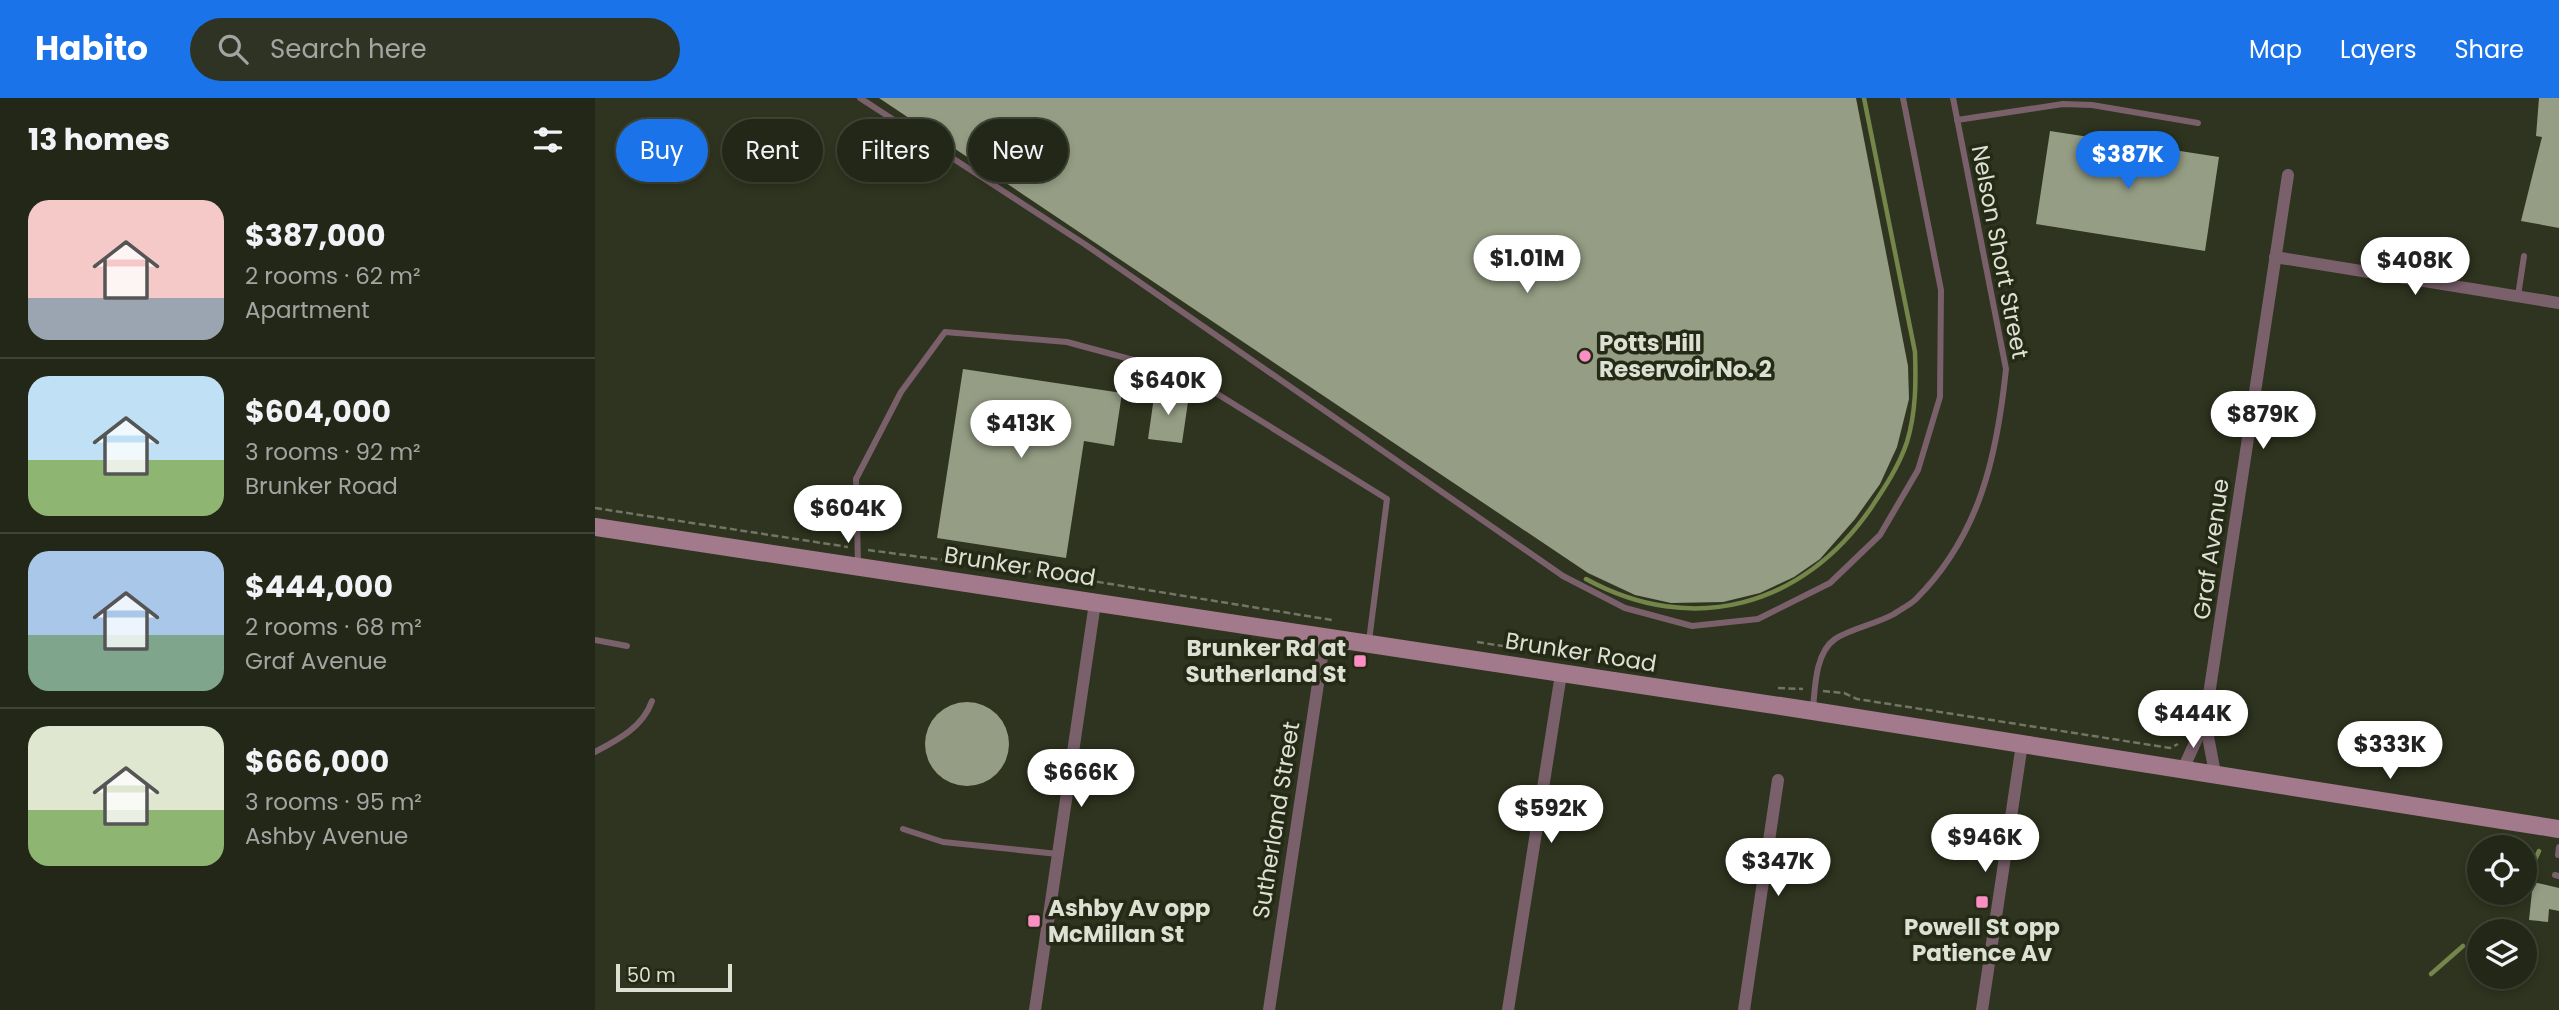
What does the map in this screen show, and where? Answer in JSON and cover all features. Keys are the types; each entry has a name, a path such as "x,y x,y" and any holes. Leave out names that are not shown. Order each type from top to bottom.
{"main road":[{"name":"Brunker Road","path":"595,527 858,557 1095,603 1813,711 2559,828"}],"street":[{"name":"Graf Avenue","path":"2183,769 2205,721 2288,175"},
{"path":"2275,257 2559,303"},
{"path":"1035,1010 1095,603"},
{"name":"Sutherland Street","path":"1269,1010 1325,637"},
{"path":"1508,1010 1561,674"},
{"name":"Graf Avenue","path":"2205,721 2215,773"},
{"path":"1982,1010 2021,744"},
{"path":"1744,1010 1778,780"}],"lane":[{"path":"860,98 1086,245 1563,576 1625,608 1692,626 1758,619 1830,583 1879,535 1918,470 1940,397 1941,290 1903,98"},
{"name":"Nelson Short Street","path":"1813,711 1823,653 1835,639 1877,624 1915,601 1961,542 1983,495 2001,414 2006,369 1953,98"},
{"path":"1957,120 2063,104 2092,105 2198,123"},
{"path":"2517,298 2523,257"},
{"path":"858,557 856,479 901,392 945,332 1067,342 1185,374 1387,499 1369,644"},
{"path":"595,640 627,646"},
{"path":"595,752 627,734 641,721 652,701"},
{"path":"904,829 943,842 1058,854"}],"path":[{"path":"595,508 858,557 1049,574 1336,621"},
{"path":"1473,641 1566,656"},
{"path":"1776,688 1788,687"},
{"path":"1844,693 1857,699 2170,748 2184,742"}],"building":[{"name":"Potts Hill Reservoir No. 2","path":"879,98 1856,98 1908,366 1909,399 1897,447 1880,484 1855,519 1820,559 1794,577 1760,593 1723,602 1671,603 1635,595 1588,573 1004,182 1068,182 1068,119 968,119 968,158 954,148 954,119 910,119"},
{"path":"2539,98 2559,98 2559,228 2521,221 2542,137 2536,136"},
{"path":"2050,131 2219,157 2205,251 2036,224"},
{"path":"963,369 1122,393 1114,446 1084,441 1066,558 937,538"},
{"path":"1155,390 1189,395 1182,443 1148,439"},
{"path":"967,702 983,705 997,714 1006,728 1009,744 1006,760 997,774 983,783 967,786 951,783 937,774 928,760 925,744 928,728 937,714 951,705"},
{"path":"2537,883 2559,888 2559,911 2549,909 2548,922 2529,919 2531,905 2537,905"}],"waterway":[{"path":"1586,579 1626,597 1666,606 1705,608 1743,602 1779,589 1813,569 1844,542 1871,508 1891,476 1904,451 1912,420 1915,352 1864,98"},
{"path":"2537,855 2539,851"},
{"path":"2431,974 2463,946"}],"place":[{"name":"Potts Hill Reservoir No. 2","path":"1585,356"},
{"name":"Brunker Rd at Sutherland St","path":"1360,661"},
{"name":"Powell St opp Patience Av","path":"1982,902"},
{"name":"Ashby Av opp McMillan St","path":"1034,921"}]}
